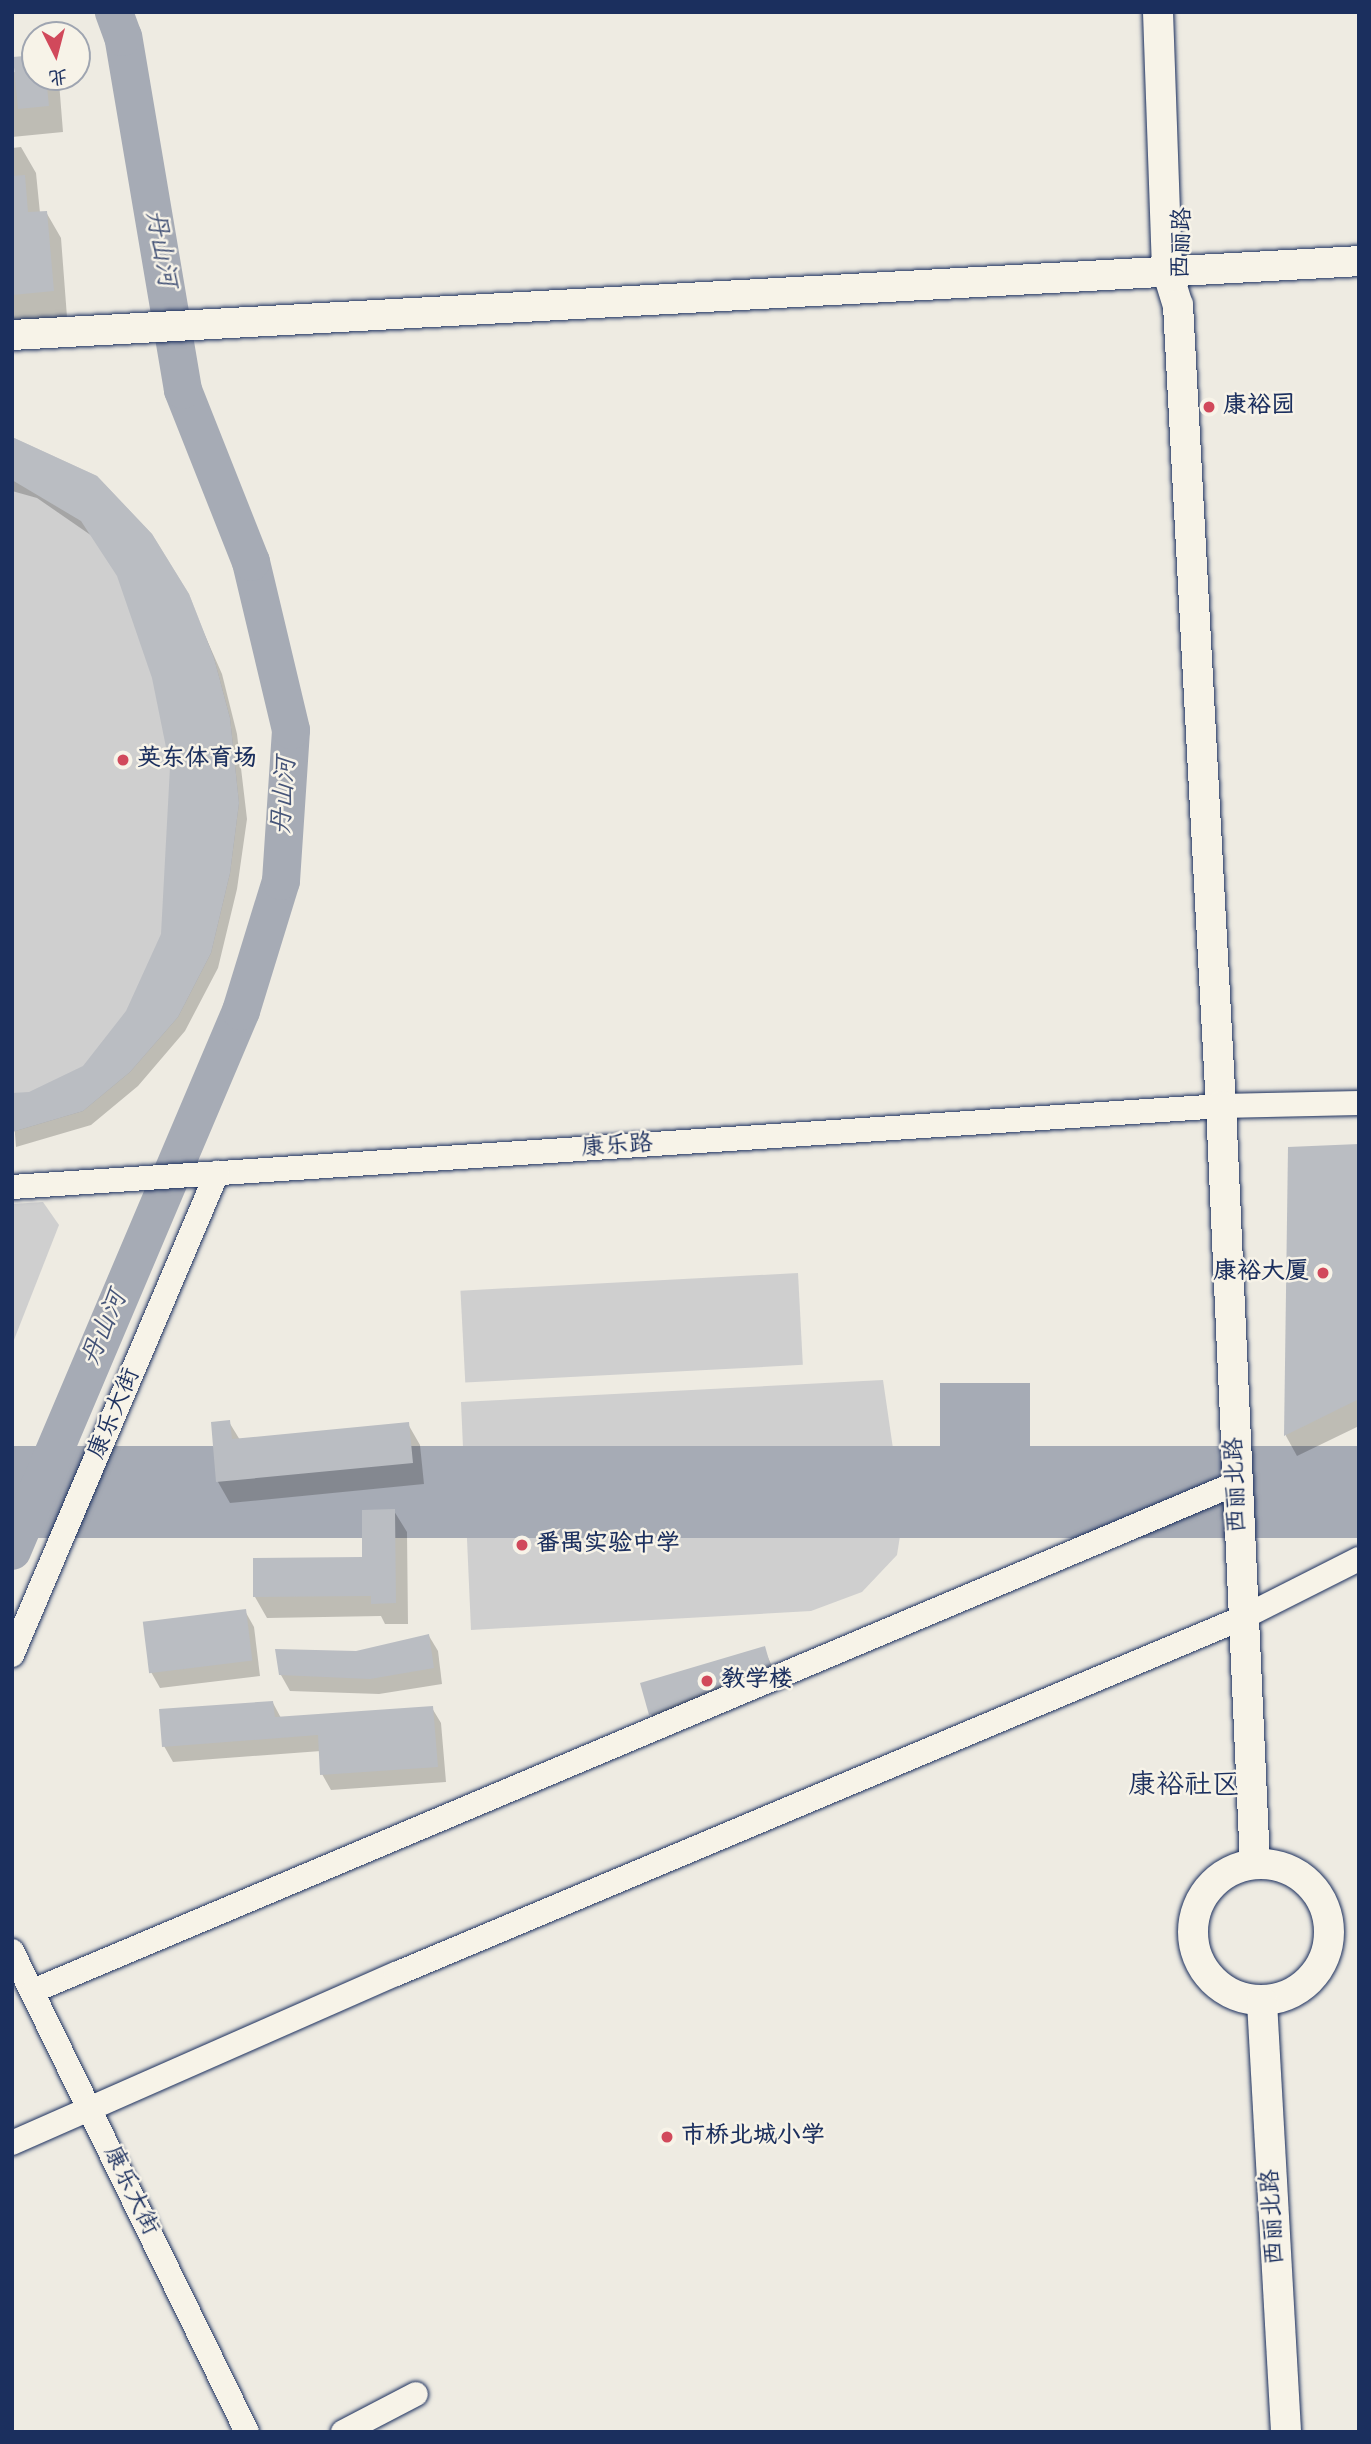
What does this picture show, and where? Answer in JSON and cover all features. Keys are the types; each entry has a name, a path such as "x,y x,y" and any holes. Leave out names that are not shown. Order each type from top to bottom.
{"street":[{"name":"西丽路","path":"1158,12 1177,269"},
{"name":"西丽路","path":"1179,12 1178,305 1222,1106"},
{"path":"12,335 1359,261"},
{"name":"康乐路","path":"12,1187 1222,1106 1359,1103"},
{"name":"西丽北路","path":"1222,1106 1242,1618 1255,1863"},
{"name":"康乐大街","path":"12,1655 205,1174"},
{"path":"33,1991 1237,1483"},
{"path":"12,2143 85,2100 396,1974 1242,1618 1359,1559"},
{"path":"1255,1863 1295,1874 1312,1885 1328,1913 1329,1944 1317,1973 1293,1994 1262,2002 1228,1994 1210,1978 1202,1970 1191,1936 1198,1901 1221,1875 1255,1863"},
{"name":"康乐大街","path":"12,1951 247,2432"},
{"name":"西丽北路","path":"1262,2002 1286,2432"},
{"path":"343,2432 416,2394"}],"shaded area":[{"name":"英东体育场","path":"12,437 97,476 152,534 189,594 214,658 230,718 239,803 230,873 211,953 178,1017 130,1072 83,1111 12,1132"},
{"path":"43,1202 59,1225 12,1345 12,1204"},
{"path":"798,1273 803,1365 465,1383 460,1291"},
{"path":"883,1380 903,1517 897,1555 862,1592 811,1611 471,1630 461,1402"},
{"path":"940,1383 1030,1383 1030,1453 940,1453"},
{"path":"12,1446 1359,1446 1359,1538 12,1538"}],"building":[{"path":"21,56 21,91 47,91 49,106 18,109 13,57"},
{"path":"25,175 28,212 47,211 54,291 12,295 12,176"},
{"path":"12,437 97,476 152,534 189,594 214,658 230,718 239,803 230,873 211,953 178,1017 130,1072 83,1111 12,1132 12,1093 29,1092 83,1066 126,1011 161,934 170,767 152,678 117,576 81,521 12,480"},
{"name":"康裕大厦","path":"1359,1144 1359,1399 1284,1436 1288,1147"},
{"path":"230,1420 232,1439 409,1422 413,1463 216,1482 211,1422"},
{"path":"395,1509 396,1603 371,1604 371,1596 253,1597 253,1558 362,1557 362,1510"},
{"path":"246,1609 252,1661 149,1673 143,1622"},
{"path":"429,1634 434,1668 370,1679 279,1675 275,1649 356,1651"},
{"name":"教学楼","path":"765,1646 770,1664 649,1715 640,1683"},
{"path":"273,1701 275,1717 433,1706 438,1767 320,1775 318,1735 162,1747 159,1709"}],"waterway":[{"name":"丹山河","path":"12,1551 241,1011 281,881 291,730 251,562 183,390 123,37 114,12"}],"place":[{"name":"康裕园","path":"1209,407"},
{"name":"英东体育场","path":"123,760"},
{"name":"康裕大厦","path":"1323,1273"},
{"name":"番禺实验中学","path":"522,1545"},
{"name":"教学楼","path":"707,1681"},
{"name":"市桥北城小学","path":"667,2137"}],"district":[{"name":"康裕社区","path":"1184,1787"}]}
